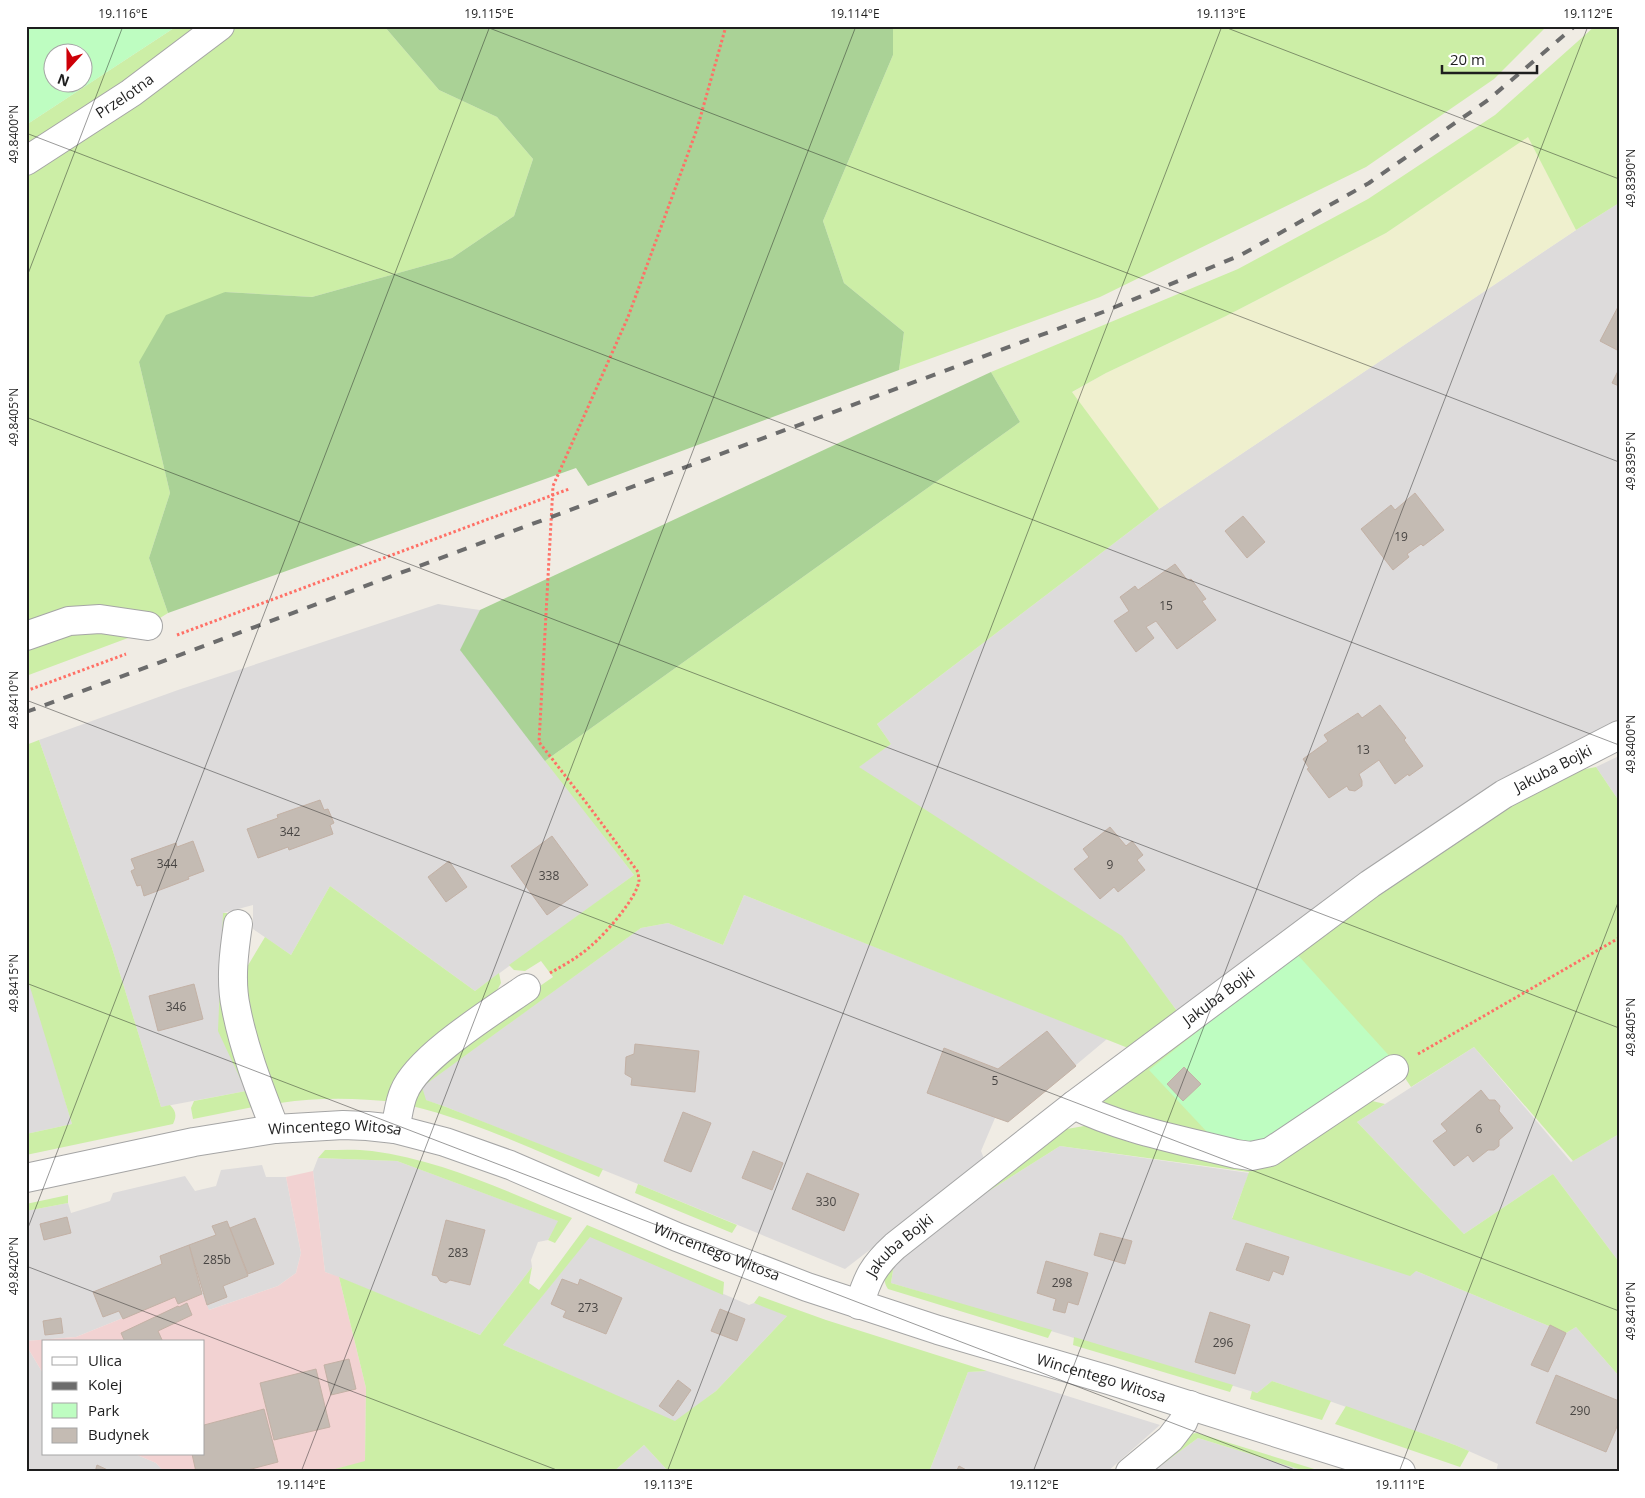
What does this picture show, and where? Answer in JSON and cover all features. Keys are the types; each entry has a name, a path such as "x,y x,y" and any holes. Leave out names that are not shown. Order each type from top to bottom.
{"street":[{"name":"Przelotna","path":"26,162 131,93 220,26"},
{"path":"26,636 69,622 92,619 148,626"},
{"name":"Jakuba Bojki","path":"859,1305 868,1277 879,1260 1074,1105 1363,890 1456,826 1504,794 1619,735"},
{"path":"238,924 233,958 235,1007 249,1059 275,1129"},
{"path":"395,1129 404,1091 418,1069 441,1049 526,988"},
{"path":"1074,1105 1096,1116 1131,1127 1236,1154 1251,1156 1270,1152 1394,1069"},
{"name":"Wincentego Witosa","path":"26,1178 194,1142 275,1129 342,1125 395,1129 445,1142 510,1165 721,1254 859,1305 1190,1405 1401,1472"},
{"path":"1130,1472 1170,1439 1183,1422 1190,1405"}],"path":[{"path":"526,988 574,960 592,946 614,922 634,894 640,880 638,872 539,742 553,486 631,308 697,129 726,26"},
{"path":"176,636 569,489"},
{"path":"26,691 129,653"},
{"path":"1394,1069 1444,1038 1619,938"}],"shaded area":[{"path":"1619,203 1619,725 1177,1011 1121,936 858,767 891,744 877,724 1159,509"},
{"path":"438,604 480,610 461,650 634,875 475,991 330,886 291,955 253,929 253,905 223,913 246,1091 161,1107 112,948 39,740 178,690"},
{"path":"1619,756 1619,801 1596,767"},
{"path":"744,895 1107,1039 1008,1122 995,1118 981,1151 985,1161 845,1269 638,1184 425,1100 421,1087 641,928 668,923 723,945"},
{"path":"26,974 72,1124 26,1134"},
{"path":"1474,1047 1571,1162 1619,1134 1619,1262 1553,1174 1464,1234 1357,1122"},
{"path":"1060,1146 1249,1173 1232,1218 1416,1271 1566,1333 1576,1327 1619,1376 1619,1472 1496,1472 1498,1464 1455,1445 1272,1381 1257,1393 891,1283 894,1264 981,1196"},
{"path":"318,1158 397,1161 559,1221 548,1240 538,1242 531,1260 532,1267 480,1335 325,1272 313,1171"},
{"path":"262,1165 266,1177 286,1177 301,1253 296,1273 278,1286 209,1310 178,1304 175,1297 76,1337 26,1341 26,1211 68,1203 71,1213 110,1201 113,1193 185,1176 195,1191 216,1186 221,1170"},
{"path":"313,1171 325,1272 339,1277 366,1388 365,1462 324,1472 164,1472 156,1463 140,1456 205,1456 205,1340 42,1340 42,1372 26,1345 26,1341 76,1337 175,1297 178,1303 202,1294 209,1310 278,1286 296,1273 301,1253 286,1177"},
{"path":"590,1236 749,1305 754,1303 788,1315 716,1391 675,1422 503,1345"},
{"path":"26,1345 42,1372 42,1456 140,1456 156,1463 164,1472 26,1472"},
{"path":"987,1371 1160,1425 1107,1472 929,1472 968,1372"},
{"path":"1198,1438 1308,1472 1152,1472"},
{"path":"644,1445 669,1472 613,1472"}],"green space":[{"path":"26,26 177,26 92,82 92,42 42,42 42,92 76,92 26,125"},
{"path":"177,26 204,26 26,149 26,125 76,92 92,92 92,82"},
{"path":"236,26 384,26 439,90 497,117 533,159 514,216 452,258 312,297 225,292 139,362 170,493 149,558 168,613 128,638 26,676 26,170 137,98"},
{"path":"384,26 893,26 893,55 823,221 844,283 904,332 899,370 588,486 576,468 168,613 149,558 170,493 139,362 166,315 225,292 312,297 452,258 514,216 533,159 497,117 439,90"},
{"path":"893,26 1547,26 1494,79 1366,167 1100,297 899,370 904,332 844,283 823,221 893,55"},
{"path":"1595,26 1619,26 1619,203 1576,230 1528,137 1386,233 1226,316 1106,373 1072,392 1159,509 877,724 891,744 859,767 1122,936 1177,1011 1128,1048 744,895 723,945 668,923 641,928 422,1087 426,1100 603,1169 599,1177 484,1129 412,1106 416,1088 464,1039 553,977 541,961 525,971 514,970 509,965 634,875 545,761 1020,422 991,372 1238,269 1368,199 1495,115"},
{"path":"1528,136 1576,230 1159,509 1071,393 1106,373 1226,316 1386,233"},
{"path":"991,372 1020,422 545,761 460,650 480,610"},
{"path":"39,740 112,948 161,1107 170,1105 175,1112 175,1118 173,1124 26,1155 26,1134 72,1124 26,974 26,745"},
{"path":"1596,767 1619,801 1619,1134 1573,1161 1474,1047 1411,1087 1393,1060 1245,1149 1095,1103 1399,874 1560,774"},
{"path":"330,886 475,991 499,973 501,983 495,994 396,1102 338,1099 280,1103 273,1099 243,984 247,967 265,937 291,955"},
{"path":"223,913 227,913 228,992 253,1107 193,1119 191,1108 194,1101 246,1091 218,1031"},
{"path":"1296,953 1393,1060 1257,1143 1208,1133 1149,1070"},
{"path":"1368,1100 1385,1104 1357,1122 1464,1234 1553,1174 1619,1262 1619,1376 1576,1327 1566,1333 1416,1271 1410,1276 1232,1219 1249,1172 1060,1146 981,1196 894,1264 1061,1130 1090,1125 1232,1160"},
{"path":"325,1150 372,1151 424,1162 474,1178 572,1218 555,1243 548,1240 558,1221 397,1161 318,1158"},
{"path":"638,1184 737,1225 732,1233 635,1193"},
{"path":"68,1195 68,1203 26,1211 26,1204"},
{"path":"587,1225 724,1282 723,1295 590,1237 503,1345 675,1421 716,1391 787,1316 754,1303 759,1296 826,1320 987,1371 968,1372 929,1472 669,1472 644,1445 613,1472 324,1472 365,1461 366,1388 339,1277 480,1335 532,1267 529,1283 539,1290"},
{"path":"894,1264 891,1283 1052,1330 1048,1338 888,1289 885,1276"},
{"path":"1074,1337 1233,1385 1230,1392 1073,1345"},
{"path":"1272,1381 1331,1401 1322,1420 1250,1399 1252,1391 1257,1393"},
{"path":"1346,1406 1469,1451 1460,1467 1335,1424"},
{"path":"1197,1433 1324,1472 1308,1472 1198,1438 1152,1472 1143,1472 1189,1434"}],"building":[{"path":"1619,305 1619,351 1600,341"},
{"path":"1619,369 1619,386 1612,383"},
{"path":"1415,493 1444,530 1423,546 1421,544 1407,554 1409,557 1393,570 1361,529 1391,505 1395,510"},
{"path":"1243,516 1265,542 1247,558 1225,531"},
{"path":"1175,564 1188,581 1191,579 1206,599 1202,601 1216,620 1177,649 1156,621 1146,627 1154,638 1136,652 1114,621 1129,611 1120,597 1135,586 1138,590"},
{"path":"1380,705 1406,738 1404,740 1423,766 1395,784 1379,760 1359,774 1362,786 1355,791 1349,790 1347,786 1329,798 1307,769 1309,768 1303,759 1328,741 1324,735 1358,713 1362,718"},
{"path":"320,800 324,810 328,809 334,823 330,825 333,834 289,850 288,847 258,858 247,829 278,818 277,815"},
{"path":"1110,827 1126,846 1132,841 1143,855 1137,860 1145,870 1118,892 1114,887 1100,899 1074,869 1089,857 1083,849"},
{"path":"552,836 588,885 547,915 511,866"},
{"path":"193,841 204,871 188,877 189,879 144,896 141,885 137,886 131,871 135,869 131,859 176,843 177,847"},
{"path":"449,861 467,887 446,902 428,877"},
{"path":"194,984 203,1019 158,1031 149,996"},
{"path":"1047,1031 1076,1066 1008,1122 927,1093 944,1048 998,1069"},
{"path":"635,1044 699,1051 695,1092 631,1085 632,1078 625,1074 626,1057 634,1054"},
{"path":"1184,1067 1201,1084 1183,1101 1167,1084"},
{"path":"1481,1090 1489,1100 1495,1100 1500,1106 1499,1111 1513,1128 1499,1140 1499,1146 1494,1150 1488,1150 1473,1162 1468,1155 1454,1166 1433,1141 1447,1131 1441,1124"},
{"path":"683,1112 711,1123 691,1172 664,1161"},
{"path":"753,1151 783,1163 772,1190 742,1178"},
{"path":"807,1173 859,1194 844,1231 792,1209"},
{"path":"67,1217 71,1233 44,1240 40,1224"},
{"path":"255,1218 274,1264 248,1274 230,1228"},
{"path":"446,1220 485,1230 470,1285 450,1280 446,1283 440,1281 437,1276 432,1275"},
{"path":"227,1221 248,1276 223,1286 227,1297 207,1305 189,1245 216,1235 212,1226"},
{"path":"1100,1233 1132,1241 1125,1264 1094,1255"},
{"path":"1246,1243 1289,1257 1283,1275 1273,1271 1269,1281 1236,1270"},
{"path":"189,1245 202,1294 178,1304 175,1297 123,1319 119,1311 103,1317 93,1292 162,1264 160,1256"},
{"path":"1046,1261 1088,1273 1078,1305 1068,1302 1065,1313 1053,1310 1056,1299 1037,1293"},
{"path":"562,1279 578,1285 580,1279 622,1298 606,1334 563,1317 566,1311 551,1304"},
{"path":"187,1303 192,1315 158,1331 162,1340 124,1340 121,1333"},
{"path":"720,1309 745,1319 737,1341 711,1331"},
{"path":"1210,1312 1250,1325 1235,1374 1195,1362"},
{"path":"61,1318 63,1333 45,1335 43,1321"},
{"path":"1550,1325 1566,1333 1548,1372 1531,1365"},
{"path":"349,1359 356,1389 331,1395 324,1365"},
{"path":"316,1369 330,1427 274,1440 260,1383"},
{"path":"1556,1375 1619,1401 1619,1422 1606,1452 1536,1423"},
{"path":"678,1380 691,1390 673,1416 659,1406"},
{"path":"264,1409 278,1462 240,1472 196,1472 192,1456 205,1456 205,1425"},
{"path":"97,1465 112,1472 95,1472"},
{"path":"959,1466 970,1472 956,1472"}],"railway":[{"path":"26,712 1103,312 1241,255 1369,183 1488,100 1575,26"}]}
